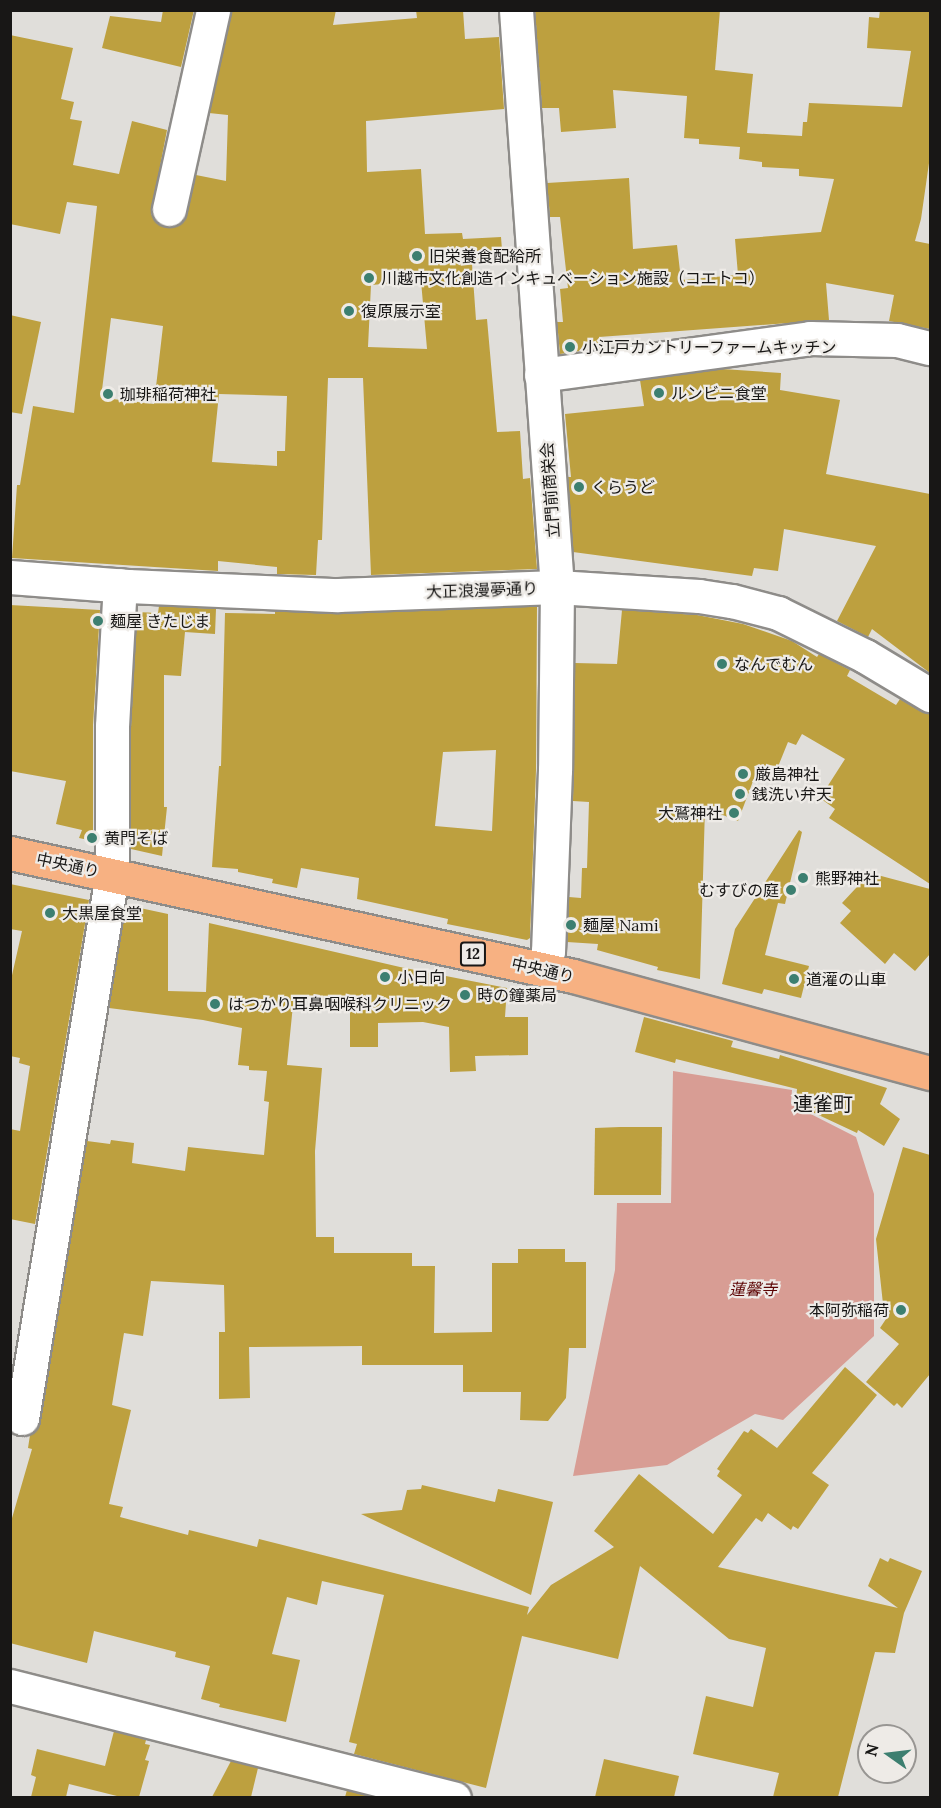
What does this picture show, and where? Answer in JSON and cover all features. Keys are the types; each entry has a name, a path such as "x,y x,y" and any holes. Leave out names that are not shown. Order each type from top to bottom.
{"main road":[{"name":"中央通り","path":"10,853 544,970 828,1043 930,1073"}],"street":[{"path":"169,209 213,10"},
{"name":"立門前商栄会","path":"516,10 557,587 555,770 548,951 544,970"},
{"path":"541,375 810,338 897,340 930,348"},
{"name":"大正浪漫夢通り","path":"10,578 338,595 557,587 699,596 732,601 778,613 865,656 930,695"},
{"path":"22,1418 112,875 112,726 120,585"},
{"path":"10,1686 454,1797"}],"green space":[{"name":"蓮馨寺","path":"673,1071 792,1090 791,1104 856,1137 874,1194 874,1336 783,1420 755,1414 667,1465 573,1476 615,1270 617,1203 671,1203"}],"building":[{"path":"163,10 194,10 181,67 102,48 110,16 161,22"},
{"path":"231,10 336,10 333,25 417,18 416,10 463,10 465,39 499,37 504,109 366,121 367,172 421,169 425,234 462,233 463,239 501,237 503,262 472,264 476,320 487,319 497,432 520,431 523,479 530,478 537,569 371,575 363,378 328,378 322,540 318,540 316,575 277,574 277,567 218,561 218,571 12,558 17,485 20,485 33,406 74,413 97,206 67,202 60,234 10,224 10,35 73,48 61,99 74,102 70,119 82,121 73,165 119,174 132,121 167,130 151,214 157,223 166,227 174,227 182,222 187,214 196,175 226,181 228,115 209,113","holes":["421,281 427,349 368,347 371,285","111,318 163,326 154,404 104,398 105,390 102,390","219,394 287,396 285,451 277,451 277,466 212,462"]},
{"path":"535,10 720,10 715,70 753,74 747,133 802,136 803,122 807,122 809,103 902,107 911,51 867,48 869,17 879,18 880,10 930,10 930,156 921,219 915,241 930,244 930,329 889,321 894,295 826,283 829,320 599,337 600,348 560,354 557,322 563,322 560,289 568,288 560,217 550,217 547,183 629,178 633,249 677,245 681,280 738,275 735,239 821,232 834,179 799,176 799,169 762,167 762,162 739,159 740,147 699,144 699,139 684,138 687,96 613,90 616,128 561,132 559,108 542,108"},
{"path":"10,315 41,322 22,414 10,412"},
{"path":"722,369 781,373 780,390 840,400 826,474 930,494 930,673 872,629 868,637 837,621 876,546 784,529 778,571 754,568 752,576 573,552 568,477 571,477 565,414 644,406 640,380"},
{"path":"10,605 100,610 93,725 93,841 79,838 82,830 56,824 66,781 10,771"},
{"path":"159,606 216,609 215,634 185,632 181,676 164,675 164,807 167,807 162,856 131,849 131,727 137,612 158,613"},
{"path":"537,606 536,770 530,938 527,940 447,924 448,919 357,899 359,878 301,868 297,888 272,883 273,879 238,872 238,869 212,867 219,766 221,766 225,613 275,614 275,611 339,614","holes":["496,750 492,831 435,826 443,752"]},
{"path":"622,610 697,615 743,624 792,641 817,657 819,654 850,670 847,676 896,705 900,699 930,714 930,884 829,818 835,809 820,798 845,759 802,734 796,745 788,742 775,774 758,768 738,821 705,808 700,979 657,970 658,967 597,950 598,944 567,942 569,897 581,898 582,868 587,868 589,802 573,801 575,663 617,664"},
{"path":"799,830 802,832 785,904 778,903 765,955 809,966 801,998 764,989 762,994 722,984 735,929"},
{"path":"870,873 930,889 930,954 915,971 894,953 885,964 840,923 851,911 842,903"},
{"path":"10,884 89,900 35,1224 10,1219 10,1129 20,1131 30,1066 19,1063 20,1058 10,1056 10,984 22,931 10,929"},
{"path":"126,905 168,914 168,991 206,992 209,923 400,967 507,988 505,1017 528,1017 528,1055 475,1056 476,1071 450,1072 449,1027 423,1022 378,1023 378,1047 350,1047 350,1006 294,995 287,1065 322,1068 315,1151 316,1237 334,1237 334,1253 412,1253 412,1266 435,1266 434,1333 492,1332 492,1263 518,1263 518,1249 565,1249 565,1262 586,1262 586,1348 569,1348 566,1398 548,1421 520,1420 521,1392 463,1392 463,1365 362,1365 362,1346 249,1347 250,1398 219,1399 219,1332 225,1332 224,1285 151,1281 143,1336 124,1333 112,1405 131,1410 109,1504 123,1507 120,1517 188,1535 189,1530 257,1547 259,1539 529,1607 527,1615 551,1585 614,1547 594,1531 639,1474 713,1534 742,1495 717,1476 720,1471 717,1469 744,1431 748,1433 751,1429 777,1448 845,1367 877,1395 812,1473 829,1485 798,1529 793,1526 791,1530 768,1513 762,1522 756,1518 718,1567 898,1608 868,1586 880,1558 888,1562 890,1558 922,1571 904,1613 895,1653 875,1652 838,1797 773,1797 779,1773 693,1754 706,1696 753,1707 766,1648 729,1639 640,1566 618,1659 522,1636 486,1788 354,1754 357,1744 349,1742 384,1595 322,1581 317,1605 287,1597 272,1654 300,1660 286,1722 219,1707 220,1704 201,1699 210,1666 175,1657 176,1652 94,1631 87,1663 10,1643 10,1525 32,1449 28,1448 30,1435 37,1429 40,1421 87,1141 110,1144 111,1140 134,1143 132,1163 185,1171 188,1147 264,1155 269,1102 264,1101 267,1071 249,1070 249,1066 238,1065 242,1028 203,1020 109,1008"},
{"path":"644,1017 733,1041 731,1047 779,1059 780,1055 887,1088 880,1104 900,1119 884,1146 858,1130 857,1133 810,1111 811,1102 796,1101 797,1089 676,1059 675,1063 635,1052"},
{"path":"662,1127 661,1195 594,1195 595,1128"},
{"path":"903,1147 930,1155 930,1374 902,1408 897,1403 894,1406 866,1382 899,1344 880,1328 890,1313 883,1304 876,1239"},
{"path":"422,1485 495,1502 498,1489 553,1502 531,1595 361,1514 402,1510 407,1490 421,1489"},
{"path":"114,1731 146,1740 145,1744 150,1745 145,1760 149,1761 139,1797 121,1797 69,1784 66,1797 31,1797 36,1777 31,1775 37,1749 105,1766"},
{"path":"604,1759 679,1776 674,1797 595,1797"},
{"path":"231,1761 258,1768 251,1797 212,1797"},
{"path":"347,1790 371,1796 345,1797"}],"place":[{"name":"旧栄養食配給所","path":"417,256"},
{"name":"川越市文化創造インキュベーション施設（コエトコ）","path":"369,278"},
{"name":"復原展示室","path":"349,311"},
{"name":"小江戸カントリーファームキッチン","path":"570,347"},
{"name":"ルンビニ食堂","path":"659,393"},
{"name":"珈琲稲荷神社","path":"108,394"},
{"name":"くらうど","path":"579,487"},
{"name":"麺屋 きたじま","path":"98,621"},
{"name":"なんでむん","path":"722,664"},
{"name":"厳島神社","path":"743,774"},
{"name":"銭洗い弁天","path":"740,794"},
{"name":"大鷲神社","path":"734,813"},
{"name":"黄門そば","path":"92,838"},
{"name":"熊野神社","path":"803,878"},
{"name":"むすびの庭","path":"791,890"},
{"name":"大黒屋食堂","path":"50,913"},
{"name":"麺屋 Nami","path":"571,925"},
{"name":"小日向","path":"385,977"},
{"name":"道灌の山車","path":"794,979"},
{"name":"時の鐘薬局","path":"465,995"},
{"name":"はつかり耳鼻咽喉科クリニック","path":"215,1004"},
{"name":"本阿弥稲荷","path":"901,1310"}],"district":[{"name":"連雀町","path":"823,1103"}]}
